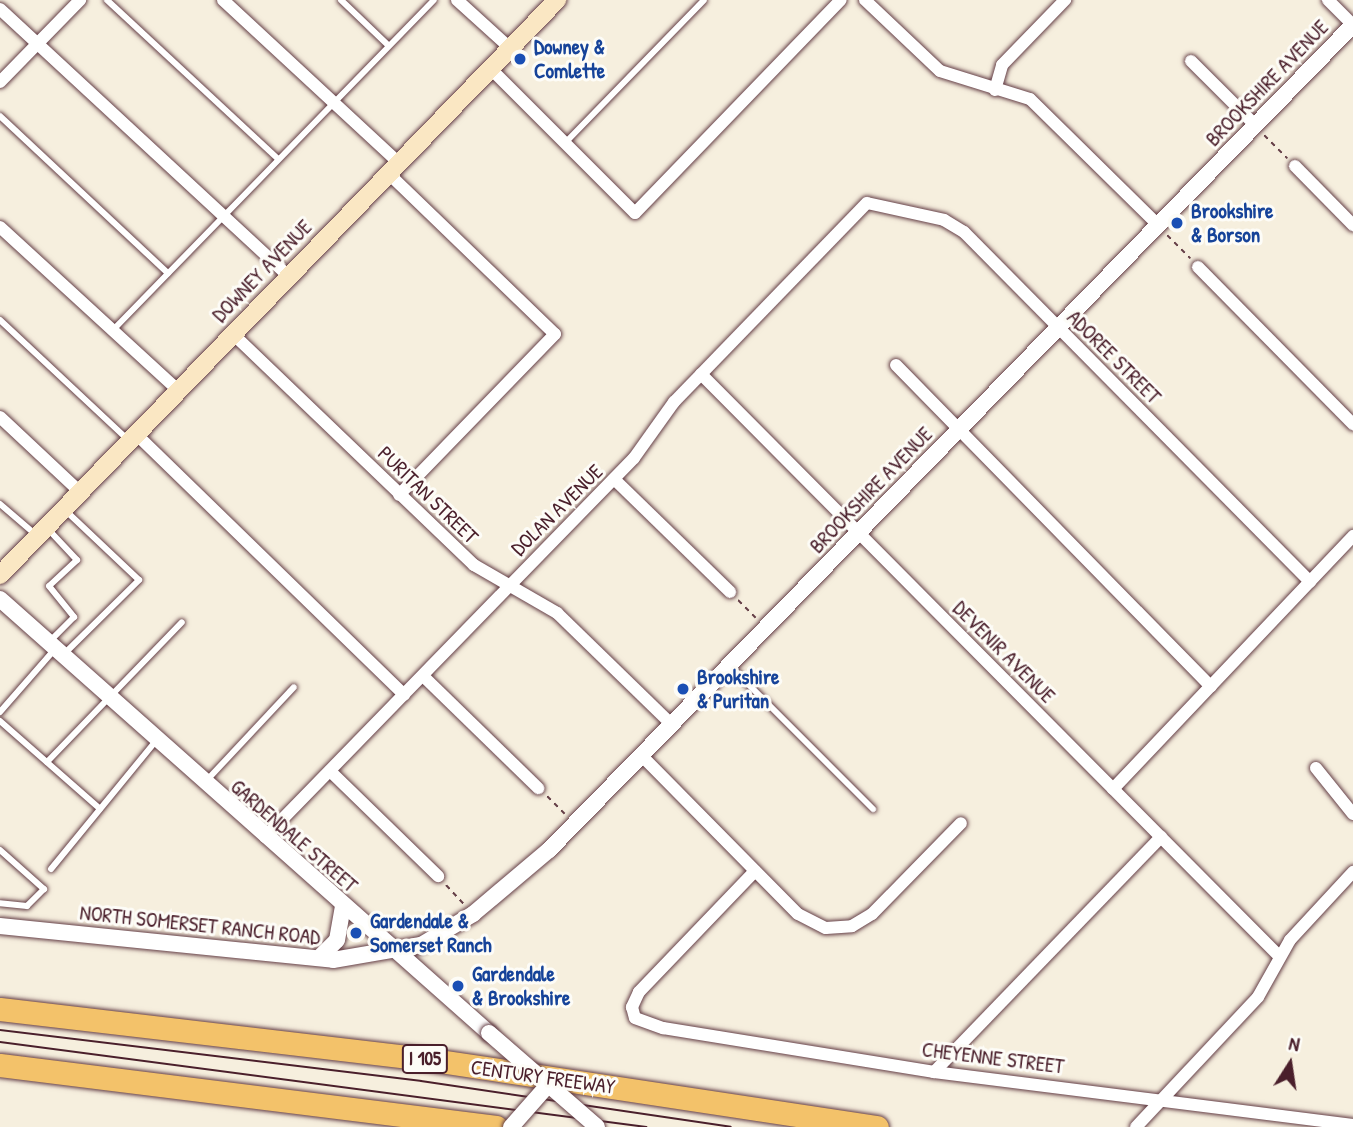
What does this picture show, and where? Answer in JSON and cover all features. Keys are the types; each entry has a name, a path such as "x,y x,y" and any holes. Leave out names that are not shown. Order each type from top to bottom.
{"highway":[{"name":"CENTURY FREEWAY","path":"0,1009 426,1059 877,1127"},
{"path":"0,1065 496,1127"}],"main road":[{"name":"DOWNEY AVENUE","path":"0,575 557,0"}],"street":[{"path":"0,82 80,0"},
{"path":"223,0 333,103 555,334 399,495"},
{"path":"457,0 510,48"},
{"path":"490,68 635,213 841,0"},
{"path":"865,0 940,71 1035,102 1158,225"},
{"path":"995,90 1002,65 1065,0"},
{"path":"1328,0 1353,25"},
{"path":"0,9 289,276"},
{"name":"BROOKSHIRE AVENUE","path":"396,952 421,945 473,914 575,824 1353,25"},
{"path":"1191,61 1255,125"},
{"path":"1295,166 1353,225"},
{"name":"ADOREE STREET","path":"867,203 954,225 1310,582"},
{"name":"DOLAN AVENUE","path":"265,837 614,479 701,374 867,203"},
{"path":"0,228 178,390"},
{"path":"1198,267 1353,424"},
{"name":"PURITAN STREET","path":"233,334 474,565 557,613 671,724"},
{"path":"896,365 1211,687"},
{"name":"DEVENIR AVENUE","path":"701,374 1279,956"},
{"path":"0,417 79,491"},
{"path":"132,437 404,695"},
{"path":"614,479 730,592"},
{"path":"1113,789 1353,536"},
{"name":"GARDENDALE STREET","path":"0,599 155,742 597,1127"},
{"path":"423,676 538,788"},
{"path":"641,755 807,920 845,928 872,914 961,823"},
{"path":"1316,768 1353,814"},
{"path":"330,771 438,876"},
{"path":"934,1072 1161,837"},
{"name":"CHEYENNE STREET","path":"755,871 645,985 632,1014 663,1028 934,1072 1163,1097 1353,1125"},
{"path":"1137,1125 1258,997 1279,956 1353,872"},
{"path":"319,958 337,940 342,906"},
{"name":"NORTH SOMERSET RANCH ROAD","path":"0,926 319,958 396,952"},
{"path":"511,1127 548,1084"}],"lane":[{"path":"107,0 278,159"},
{"path":"341,0 388,45"},
{"path":"112,331 434,0"},
{"path":"565,143 704,0"},
{"path":"0,116 167,273"},
{"path":"0,320 132,437"},
{"path":"0,504 77,560 49,586 74,617 54,650"},
{"path":"0,712 54,650 139,580 63,508"},
{"path":"47,762 182,622"},
{"path":"729,665 873,809"},
{"path":"203,784 294,687"},
{"path":"0,721 100,809"},
{"path":"51,869 155,742"},
{"path":"0,850 44,889 27,906 0,904"}],"path":[{"path":"1255,125 1295,166"},
{"path":"1158,225 1198,267"},
{"path":"730,592 766,627"},
{"path":"538,788 575,824"},
{"path":"438,876 473,914"}],"tram line":[{"path":"0,1030 421,1081 731,1127"},
{"path":"0,1042 646,1127"}],"place":[{"name":"Downey & Comlette","path":"520,59"},
{"name":"Brookshire & Borson","path":"1177,223"},
{"name":"Brookshire & Puritan","path":"683,689"},
{"name":"Gardendale & Somerset Ranch","path":"356,933"},
{"name":"Gardendale & Brookshire","path":"458,986"}]}
